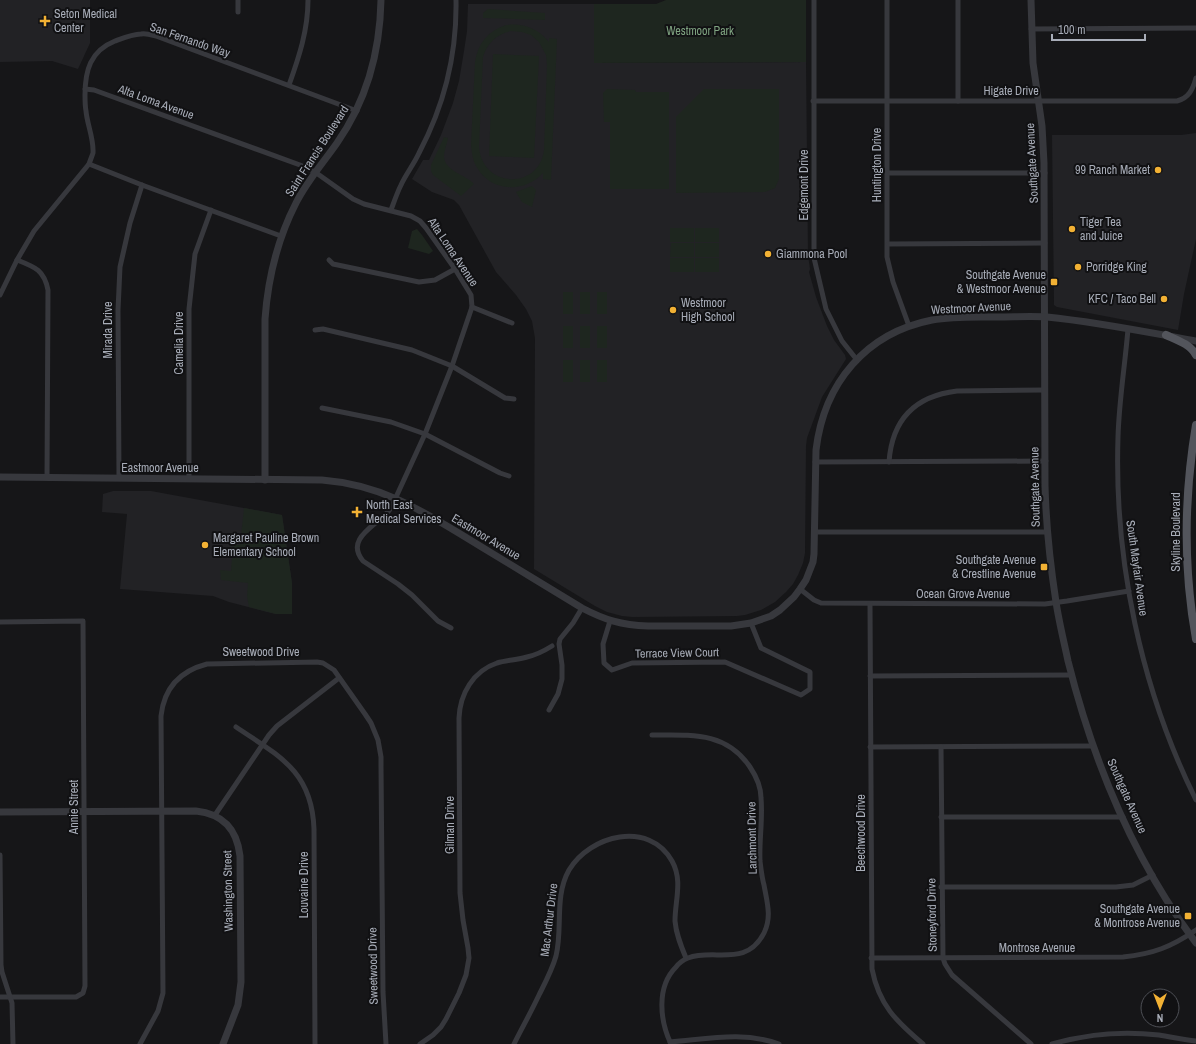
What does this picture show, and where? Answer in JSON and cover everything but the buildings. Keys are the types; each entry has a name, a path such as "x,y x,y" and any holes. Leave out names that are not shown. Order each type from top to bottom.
{"main road":[{"path":"1166,335 1188,346 1196,355"},
{"name":"Skyline Boulevard","path":"1196,425 1190,469 1186,523 1188,579 1196,639"}],"street":[{"path":"238,0 238,12"},
{"path":"289,85 304,39 308,0"},
{"name":"Saint Francis Boulevard","path":"265,480 265,327 266,302 272,267 281,236 296,202 315,172 340,139 357,111 376,56 380,32 382,0"},
{"path":"391,210 400,187 420,153 439,108 453,54 456,24 456,0"},
{"name":"Edgemont Drive","path":"814,0 814,258 826,309 842,341 857,360"},
{"name":"Huntington Drive","path":"887,0 888,257 890,270 909,326"},
{"path":"958,0 958,101"},
{"name":"Southgate Avenue","path":"1031,0 1033,69 1043,139 1045,173 1045,485 1047,532 1056,603 1072,676 1093,746 1123,817 1153,876 1196,943"},
{"path":"1031,29 1196,28"},
{"name":"San Fernando Way","path":"0,295 17,260 34,231 89,164 93,152 85,110 86,75 89,65 98,51 113,41 142,34 156,36 357,111"},
{"name":"Higate Drive","path":"813,102 1177,100 1185,98 1191,92 1196,78"},
{"name":"Alta Loma Avenue","path":"85,89 94,90 300,165 315,172 353,199 364,204 411,216 420,221 455,270 470,295 472,307"},
{"path":"89,164 142,186 281,236"},
{"path":"888,173 1045,173"},
{"name":"Mirada Drive","path":"119,478 118,310 120,267 130,223 142,186"},
{"name":"Camelia Drive","path":"189,479 189,309 195,254 211,210"},
{"path":"888,244 1045,244"},
{"path":"17,260 33,267 42,274 46,281 48,290 47,478"},
{"path":"329,260 333,264 419,282 436,280 455,270"},
{"path":"451,628 438,621 412,595 398,584 360,558 358,548 360,538 368,528 388,513 396,498 425,434 452,366 472,307 512,323"},
{"name":"Westmoor Avenue","path":"800,590 806,580 813,562 815,545 815,462 818,434 826,407 839,382 847,371 857,360 882,340 909,326 946,318 1045,317 1166,335 1196,341"},
{"path":"316,330 323,329 412,350 452,366 505,398 514,399"},
{"name":"South Mayfair Avenue","path":"1128,329 1121,392 1118,461 1122,537 1129,591 1139,643 1153,693 1175,753 1196,800"},
{"path":"888,462 891,442 901,421 908,412 930,397 957,391 1045,390"},
{"path":"322,408 392,422 425,434 500,473 509,476"},
{"path":"815,462 1046,461"},
{"name":"Eastmoor Avenue","path":"0,477 265,480 305,479 338,481 356,484 396,498 431,516 582,608 610,621 634,626 731,626 751,623 766,618 780,610 800,590"},
{"path":"815,532 1047,532"},
{"name":"Ocean Grove Avenue","path":"800,590 821,604 1056,603 1129,591"},
{"name":"Beechwood Drive","path":"870,604 871,958 874,978 885,1005 896,1020 923,1044"},
{"path":"549,710 558,694 562,679 559,644 560,639 570,627 582,608"},
{"name":"Annie Street","path":"0,622 83,621 85,986 83,993 76,997 10,997"},
{"name":"Terrace View Court","path":"610,621 603,644 604,662 612,670 632,663 726,662 801,695 810,689 810,672 761,648 751,623"},
{"name":"Gilman Drive","path":"420,1044 434,1035 446,1019 464,983 468,966 468,948 460,893 459,718 461,700 472,681 485,669 498,663 534,655 552,646"},
{"name":"Sweetwood Drive","path":"140,1044 158,1011 163,993 161,716 162,708 168,692 183,674 198,666 216,663 317,662 324,663 329,666 366,714 376,736 380,752 383,992 386,1044"},
{"path":"870,676 1072,676"},
{"path":"215,815 273,730 285,719 339,678"},
{"name":"Louvaine Drive","path":"236,727 278,756 296,773 310,800 314,837 315,1044"},
{"name":"Larchmont Drive","path":"652,735 701,736 723,742 740,754 746,761 756,778 761,796 760,861 769,912 769,919 764,933 754,946 740,953 723,956 695,956 686,958"},
{"path":"870,746 1093,746"},
{"name":"Stoneyford Drive","path":"940,746 943,958 952,975 1031,1044"},
{"name":"Washington Street","path":"0,812 196,811 215,815 232,830 238,842 240,856 241,982 238,1005 223,1044"},
{"path":"941,817 1123,817"},
{"name":"Mac Arthur Drive","path":"514,1044 548,979 554,962 560,934 560,899 565,879 576,860 593,846 613,838 634,836 645,838 668,854 676,871 678,880 676,922 679,940 686,958"},
{"path":"0,855 1,965 10,997 13,1016 13,1044"},
{"path":"941,887 1116,887 1133,885 1153,876"},
{"name":"Montrose Avenue","path":"871,958 1130,957 1149,954 1163,949 1176,943 1196,930"},
{"path":"686,958 669,975 664,988 662,1004 663,1014 671,1043 744,1036 757,1037 779,1044"},
{"path":"0,997 10,997"},
{"path":"1052,1044 1086,1036 1128,1033 1158,1035 1196,1041"}],"shaded area":[{"name":"Seton Medical Center","path":"0,0 90,0 90,43 78,69 52,61 0,62"},
{"name":"Westmoor High School","path":"468,4 594,4 594,63 806,62 809,272 816,297 827,326 846,359 822,397 807,438 805,553 803,563 793,584 786,592 775,602 761,610 737,616 622,616 607,612 595,606 534,569 535,338 532,321 516,295 496,272 459,205 454,200 432,192 412,179 423,160 429,160 441,135 453,103 459,81 464,51 467,31"},
{"path":"1196,133 1196,239 1178,330 1057,307 1054,305 1052,135 1181,135"},
{"name":"Margaret Pauline Brown Elementary School","path":"113,491 151,491 282,515 292,583 292,614 276,614 267,612 229,602 213,596 120,589 127,514 102,512 103,494"}],"green space":[{"name":"Westmoor Park","path":"666,0 806,0 806,62 594,63 594,4 656,4"},
{"path":"488,9 545,13 545,20 483,18 483,13"},
{"path":"506,25 524,26 540,33 549,42 549,38 557,39 551,180 543,179 543,173 536,180 518,187 500,186 484,177 474,161 471,145 476,55 481,44 489,34","holes":["511,31 531,35 539,42 546,55 547,65 544,150 540,163 532,173 522,178 510,179 499,177 489,170 482,160 479,146 483,57 490,43 501,34"]},
{"path":"493,54 539,56 534,158 489,156"},
{"path":"607,89 635,90 636,92 669,92 669,189 610,189 610,122 604,122 603,93"},
{"path":"704,89 779,89 779,179 775,188 765,192 676,193 676,117"},
{"path":"444,137 448,138 444,155 445,162 448,166 474,184 461,196 433,175 431,171 431,165"},
{"path":"532,186 536,190 532,207 522,202 516,192"},
{"path":"670,228 694,228 694,242 670,242"},
{"path":"695,228 719,228 719,242 695,242"},
{"path":"417,229 433,251 429,254 408,248 412,231"},
{"path":"671,243 694,243 694,257 670,257"},
{"path":"695,243 719,243 719,257 695,257"},
{"path":"670,258 694,258 694,272 670,272"},
{"path":"695,258 719,258 719,272 695,272"},
{"path":"563,292 573,292 573,314 563,314"},
{"path":"580,292 590,292 590,314 580,314"},
{"path":"597,292 607,292 607,314 597,314"},
{"path":"563,326 573,326 573,348 563,348"},
{"path":"580,326 590,326 590,348 580,348"},
{"path":"597,326 607,326 607,348 597,348"},
{"path":"563,360 573,360 573,382 563,382"},
{"path":"580,360 590,360 590,382 580,382"},
{"path":"597,360 607,360 607,382 597,382"},
{"path":"244,508 282,515 292,583 292,614 276,614 249,607 247,596 248,583 221,580 220,570 231,571 233,545 240,545"}],"place":[{"name":"Seton Medical Center","path":"45,21"},
{"name":"99 Ranch Market","path":"1158,170"},
{"name":"Tiger Tea and Juice","path":"1072,229"},
{"name":"Giammona Pool","path":"768,254"},
{"name":"Porridge King","path":"1078,267"},
{"name":"Southgate Avenue & Westmoor Avenue","path":"1054,282"},
{"name":"KFC / Taco Bell","path":"1164,299"},
{"name":"Westmoor High School","path":"673,310"},
{"name":"North East Medical Services","path":"357,512"},
{"name":"Margaret Pauline Brown Elementary School","path":"205,545"},
{"name":"Southgate Avenue & Crestline Avenue","path":"1044,567"},
{"name":"Southgate Avenue & Montrose Avenue","path":"1188,916"}]}
